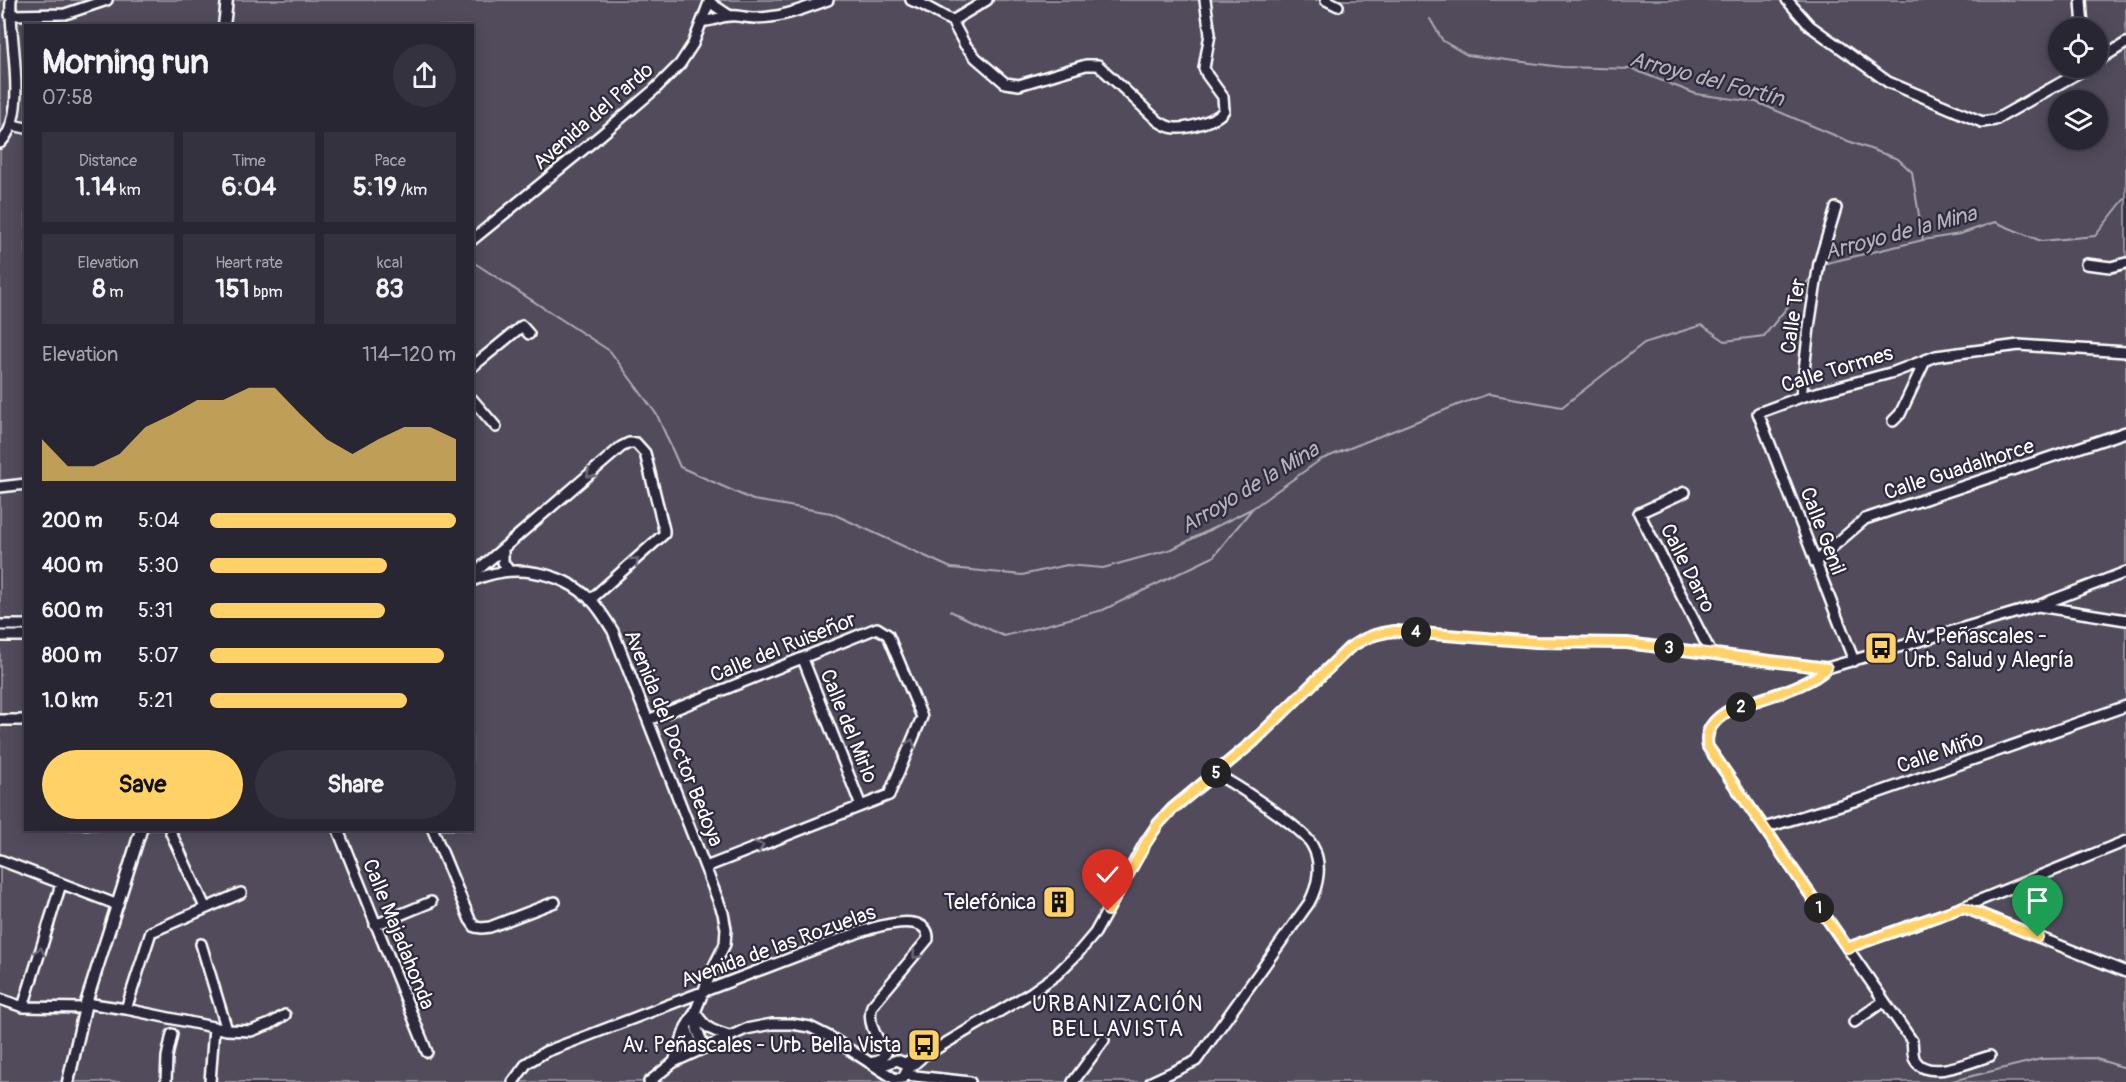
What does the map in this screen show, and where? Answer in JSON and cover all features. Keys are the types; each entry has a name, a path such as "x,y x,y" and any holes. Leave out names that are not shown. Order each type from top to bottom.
{"main road":[{"path":"224,24 228,0"},
{"path":"68,1082 86,1006 141,831"}],"street":[{"path":"0,143 12,125 15,93 11,0"},
{"path":"10,15 65,14 107,0"},
{"path":"702,21 706,22 730,15 754,18 784,15 828,0"},
{"path":"911,0 923,4 952,21 965,45 976,58 1005,83 1019,85 1086,65 1098,65 1158,122 1168,128 1179,129 1217,117 1224,110 1223,97 1204,68 1210,34 1205,0"},
{"path":"952,21 987,0"},
{"path":"1326,0 1338,6"},
{"path":"1787,0 1810,26 1888,82 1982,122 1995,120 2067,78"},
{"path":"2081,0 2082,18"},
{"path":"710,1 730,15"},
{"name":"Avenida del Pardo","path":"474,238 654,90 680,64 693,44 710,1"},
{"path":"2108,54 2126,43"},
{"path":"12,125 24,128"},
{"name":"Calle Ter","path":"1801,397 1819,263 1836,208"},
{"path":"2086,264 2110,267 2126,263"},
{"path":"474,365 522,326 529,334"},
{"name":"Calle Tormes","path":"1758,413 1801,397 1893,372 1936,356 2019,345 2126,352"},
{"name":"Calle Tormes","path":"1893,421 1900,414 1925,361"},
{"path":"474,401 496,427"},
{"name":"Calle Genil","path":"1758,413 1854,661"},
{"name":"Calle Guadalhorce","path":"1815,562 1864,519 2126,432"},
{"path":"474,573 621,447 629,443 636,443 645,453 664,534 590,600"},
{"path":"0,488 24,484"},
{"name":"Calle Darro","path":"1684,492 1639,513 1711,652"},
{"path":"503,549 503,562 509,571"},
{"name":"Avenida del Doctor Bedoya","path":"474,579 509,571 538,573 558,578 573,586 590,600 601,611 613,631 706,867 723,913 726,929 725,944 686,1027 674,1062"},
{"path":"901,1075 925,1055 1032,992 1056,975 1095,933 1158,824 1172,809 1254,741 1349,648 1364,638 1395,631 1536,642 1627,643 1827,668 2038,606 2126,572"},
{"path":"2038,606 2126,620"},
{"path":"0,625 24,625"},
{"name":"Calle del Ruiseñor","path":"648,720 877,628 888,635 922,717 889,795 706,867"},
{"path":"0,636 24,636"},
{"name":"Calle del Mirlo","path":"803,659 861,806"},
{"path":"1827,668 1807,682 1726,712 1708,730 1706,738 1708,747 1912,1041 1914,1059 1920,1067 1929,1071 1951,1071 1990,1056"},
{"name":"Calle Miño","path":"1764,828 1857,800 2126,706"},
{"path":"0,720 24,720"},
{"path":"1151,1082 1196,1061 1316,892 1317,856 1306,836 1270,809 1215,774"},
{"name":"Calle Majadahonda","path":"338,831 427,1052"},
{"path":"433,831 470,920 475,927 490,927 555,902"},
{"path":"171,833 205,907"},
{"path":"1847,948 1963,907 2126,841"},
{"path":"0,860 118,905"},
{"path":"23,1006 61,884"},
{"path":"126,1009 151,932 241,893"},
{"path":"375,925 430,902"},
{"path":"1963,907 2126,972"},
{"name":"Avenida de las Rozuelas","path":"513,1082 523,1066 545,1052 874,927 892,924 920,924 928,932 928,939 872,1006 869,1014 870,1022 890,1063"},
{"path":"201,944 227,1030"},
{"path":"0,999 23,1006 86,1006 126,1009 227,1030 251,1031 285,1015"},
{"path":"1854,1022 1884,1001"},
{"path":"695,1012 703,1025 712,1031 729,1036"},
{"path":"695,1012 700,1050"},
{"path":"649,1082 674,1062 729,1036 746,1029 772,1024 810,1027 874,1065 901,1075 970,1082"},
{"path":"210,1082 214,1027"},
{"path":"686,1027 700,1050"},
{"path":"166,1082 167,1057 172,1035"},
{"path":"1072,1082 1104,1040"},
{"path":"874,1065 886,1053"},
{"path":"874,1065 897,1060 901,1075"},
{"path":"890,1063 888,1070 901,1075"}],"shaded area":[{"path":"0,0 2126,0 2126,1082 0,1082"}],"waterway":[{"name":"Arroyo del Fortín","path":"1430,19 1443,41 1467,55 1562,67 1632,69 1696,94 1756,102 1848,141 1898,159 1912,172 1923,240"},
{"name":"Arroyo de la Mina","path":"1822,267 1827,263 1923,240 1960,234 1995,222 2041,241 2095,236 2126,197"},
{"name":"Arroyo de la Mina","path":"474,263 610,351 657,415 680,467 753,500 831,513 951,568 1022,575 1067,565 1103,568 1172,549 1253,508 1320,460 1489,394 1562,407 1644,343 1702,325 1725,341 1764,336 1813,275"},
{"path":"950,611 1004,636 1103,610 1213,557 1252,509"},
{"path":"1948,1082 2041,1059 2093,1058 2126,1068"}],"place":[{"name":"Av. Peñascales - Urb. Salud y Alegría","path":"1881,648"},
{"name":"Telefónica","path":"1059,902"},
{"name":"Av. Peñascales - Urb. Bella Vista","path":"924,1045"}],"district":[{"name":"URBANIZACIÓN BELLAVISTA","path":"1118,1016"}],"route":[{"path":"1108,911 1146,843 1158,824 1172,809 1254,741 1349,648 1364,638 1395,631 1536,642 1627,643 1827,668 1807,682 1726,712 1708,730 1706,738 1708,747 1847,948 1963,907 2038,937"}]}
